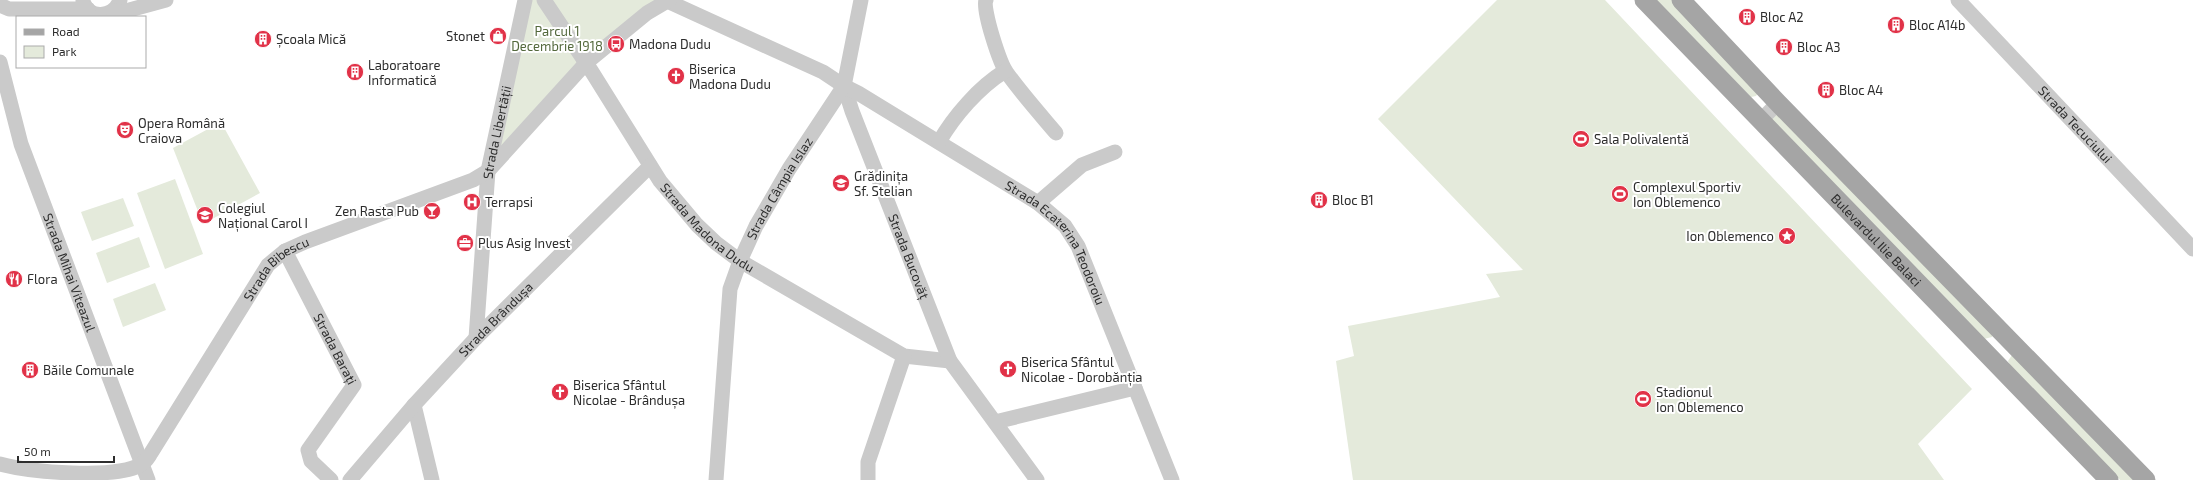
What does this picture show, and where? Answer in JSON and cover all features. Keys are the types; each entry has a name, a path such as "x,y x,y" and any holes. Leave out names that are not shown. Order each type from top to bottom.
{"main road":[{"name":"Bulevardul Ilie Balaci","path":"1644,0 2109,480"},
{"name":"Bulevardul Ilie Balaci","path":"1681,0 1778,103 2146,480"}],"street":[{"path":"3,10 37,0"},
{"path":"3,10 85,5 96,14 105,15 116,6 122,12 166,0"},
{"name":"Strada Libertății","path":"476,338 488,171 525,0"},
{"name":"Strada Madona Dudu","path":"544,0 586,63 650,166 677,204 716,243 740,261 904,356 950,361"},
{"path":"668,0 823,72 844,86"},
{"name":"Strada Bibescu","path":"142,464 151,453 268,265 285,251 473,180 488,171 586,63 647,13 668,0"},
{"name":"Strada Câmpia Islaz","path":"716,480 730,289 740,261 756,226 789,169 844,86 861,0"},
{"path":"986,0 984,4 986,16 1005,72 1056,133"},
{"name":"Strada Tecuciului","path":"1958,0 2193,249"},
{"name":"Strada Mihai Viteazul","path":"0,62 21,144 148,480"},
{"path":"939,142 946,129 966,106 995,78 1005,72"},
{"name":"Strada Ecaterina Teodoroiu","path":"844,86 1038,203 1065,226 1078,246 1172,480"},
{"name":"Strada Bucovăț","path":"844,86 852,111 950,361 1037,480"},
{"path":"1761,120 1778,103"},
{"path":"1038,203 1082,165 1115,152"},
{"name":"Strada Brândușa","path":"350,480 414,405 476,338 650,166"},
{"name":"Strada Barați","path":"285,251 354,385 308,450 311,461 331,480"},
{"path":"868,480 868,462 904,356"},
{"path":"995,422 1135,388"},
{"path":"414,405 432,480"},
{"path":"0,464 21,470 57,475 122,471 142,464"}],"green space":[{"name":"Parcul 1 Decembrie 1918","path":"525,0 666,0 647,12 495,162"},
{"name":"Complexul Sportiv Ion Oblemenco","path":"1497,0 1605,0 1972,389 1918,444 1944,480 1353,480 1336,361 1354,356 1348,326 1500,297 1486,274 1523,270 1378,119"},
{"path":"1656,0 1674,0 1758,93 1756,96 1751,97"},
{"path":"1772,107 1994,332 1992,337 1984,339 1770,118"},
{"path":"221,122 260,193 203,224 173,148"},
{"path":"175,179 203,254 165,269 137,193"},
{"path":"123,198 134,226 92,241 81,212"},
{"path":"139,237 150,267 107,283 96,253"},
{"path":"155,283 166,310 123,327 113,299"},
{"path":"2012,355 2138,480 2120,480 2010,365 2008,361"}],"place":[{"name":"Bloc A2","path":"1747,17"},
{"name":"Bloc A14b","path":"1896,25"},
{"name":"Stonet","path":"498,36"},
{"name":"Școala Mică","path":"263,39"},
{"name":"Madona Dudu","path":"616,44"},
{"name":"Bloc A3","path":"1784,47"},
{"name":"Laboratoare Informatică","path":"355,72"},
{"name":"Biserica Madona Dudu","path":"676,76"},
{"name":"Bloc A4","path":"1826,90"},
{"name":"Opera Română Craiova","path":"125,130"},
{"name":"Sala Polivalentă","path":"1581,139"},
{"name":"Grădinița Sf. Stelian","path":"841,183"},
{"name":"Complexul Sportiv Ion Oblemenco","path":"1620,194"},
{"name":"Bloc B1","path":"1319,200"},
{"name":"Terrapsi","path":"472,202"},
{"name":"Zen Rasta Pub","path":"432,211"},
{"name":"Colegiul Național Carol I","path":"205,215"},
{"name":"Ion Oblemenco","path":"1787,236"},
{"name":"Plus Asig Invest","path":"465,243"},
{"name":"Flora","path":"14,279"},
{"name":"Biserica Sfântul Nicolae - Dorobănția","path":"1008,369"},
{"name":"Băile Comunale","path":"30,370"},
{"name":"Biserica Sfântul Nicolae - Brândușa","path":"560,392"},
{"name":"Stadionul Ion Oblemenco","path":"1643,399"}]}
